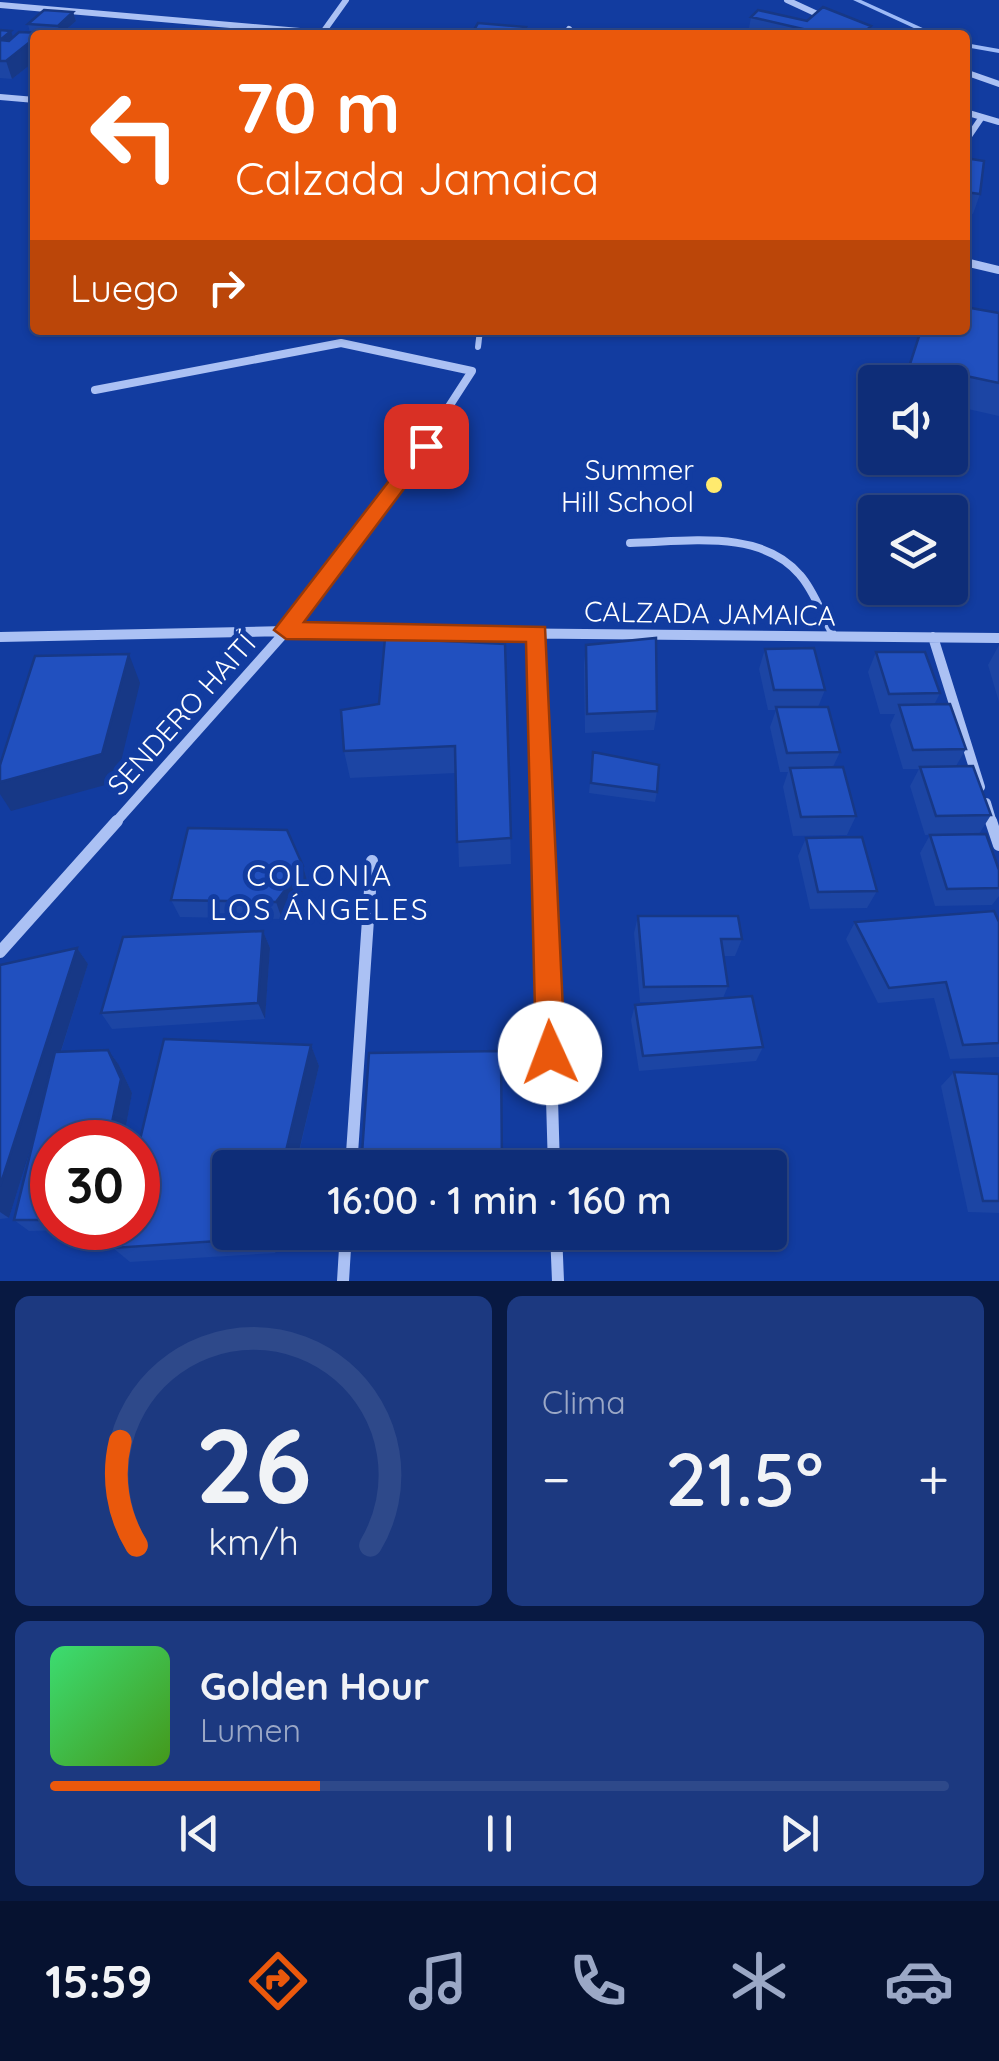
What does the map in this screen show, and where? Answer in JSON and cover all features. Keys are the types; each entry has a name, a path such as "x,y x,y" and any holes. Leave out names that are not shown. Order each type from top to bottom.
{"street":[{"path":"325,30 346,0"},
{"path":"787,0 829,20"},
{"path":"0,5 278,30"},
{"path":"970,74 999,84"},
{"path":"0,97 30,100"},
{"path":"970,113 999,122"},
{"path":"970,135 982,117"},
{"path":"970,263 999,270"},
{"name":"SENDERO HAITÍ","path":"0,952 286,630 426,446 472,371 341,343 95,390"},
{"name":"CALZADA JAMAICA","path":"0,637 286,630 999,638"},
{"path":"538,633 553,1150"},
{"path":"933,638 999,845"},
{"path":"351,1150 372,860"},
{"path":"342,1281 345,1250"},
{"path":"557,1250 558,1281"}],"lane":[{"path":"478,348 479,335"},
{"path":"630,543 738,546 778,554 801,577 834,636"}],"building":[{"path":"823,7 871,26 867,30 807,30 751,17 758,10 807,21"},
{"path":"44,10 73,12 58,26 28,24"},
{"path":"478,23 526,27 524,30 474,30"},
{"path":"19,32 30,32 30,42 6,61 0,61 0,40 9,41"},
{"path":"970,159 984,161 980,194 970,193"},
{"path":"970,308 999,313 999,383 968,376 968,365 910,364 919,335 970,335"},
{"path":"385,638 505,644 511,838 457,842 455,746 344,751 341,710 379,704"},
{"path":"656,638 657,711 587,714 586,645"},
{"path":"814,648 825,690 774,690 765,649"},
{"path":"876,652 925,652 940,693 889,694"},
{"path":"129,654 102,754 0,782 0,765 35,656"},
{"path":"950,704 966,749 913,750 899,705"},
{"path":"776,707 828,707 840,752 787,753"},
{"path":"593,752 659,765 657,792 591,783"},
{"path":"973,766 991,815 936,816 920,767"},
{"path":"843,767 856,816 801,817 790,768"},
{"path":"188,828 287,830 303,866 276,902 171,900"},
{"path":"986,834 999,870 999,888 947,889 930,835"},
{"path":"862,837 877,891 818,892 806,838"},
{"path":"994,911 999,922 999,1043 963,1045 946,982 889,988 855,922"},
{"path":"638,916 738,916 742,939 721,939 728,986 644,987"},
{"path":"263,931 258,1003 101,1013 123,937"},
{"path":"77,948 0,1186 0,965"},
{"path":"752,996 763,1047 643,1056 635,1005"},
{"path":"164,1039 311,1045 286,1150 212,1150 212,1241 160,1245 160,1120 145,1120"},
{"path":"108,1050 121,1079 113,1120 38,1120 55,1052"},
{"path":"501,1051 502,1150 362,1150 369,1053"},
{"path":"954,1072 999,1074 999,1201 983,1201"},
{"path":"30,1154 30,1220 14,1220"}],"waterway":[{"path":"856,0 924,30"},
{"path":"970,46 999,51"}],"place":[{"name":"Summer Hill School","path":"714,485"}],"district":[{"name":"COLONIA LOS ÁNGELES","path":"320,892"}],"route":[{"path":"426,446 286,630 538,633 550,1053"}]}
